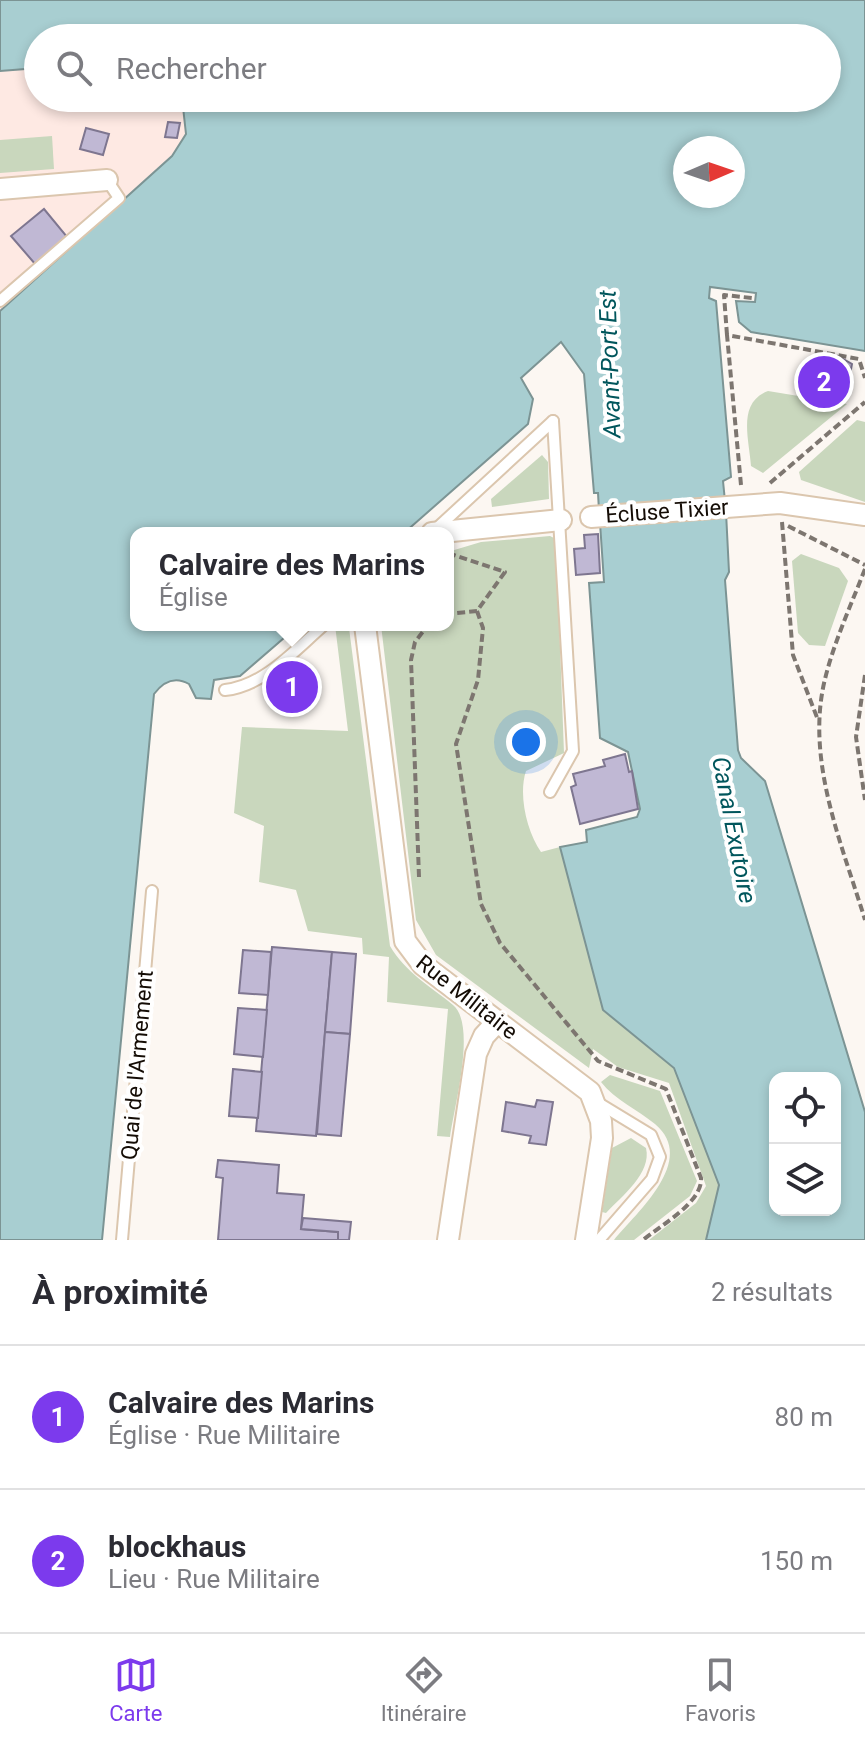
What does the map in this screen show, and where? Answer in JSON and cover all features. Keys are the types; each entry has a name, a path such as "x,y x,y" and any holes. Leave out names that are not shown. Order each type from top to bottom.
{"street":[{"path":"0,189 107,180"},
{"path":"743,506 781,513 865,515"},
{"name":"Écluse Tixier","path":"591,517 743,506"},
{"path":"454,530 561,520"},
{"name":"Rue Militaire","path":"366,631 405,941 423,965 579,1081 594,1100"},
{"path":"448,1240 476,1054 484,1036 497,1022"},
{"path":"586,1240 602,1138 601,1121 594,1100"}],"lane":[{"path":"0,301 119,198 107,180"},
{"path":"438,527 553,421 573,751 550,792"},
{"path":"561,520 591,517"},
{"path":"225,690 239,689 263,677 317,631"},
{"name":"Quai de l'Armement","path":"122,1240 152,891"},
{"path":"594,1100 651,1135 660,1157 652,1179 599,1240"}],"path":[{"path":"743,506 724,295 752,298"},
{"path":"727,335 859,359 865,378"},
{"path":"743,506 865,402"},
{"path":"781,513 865,567 825,678 820,723 826,789 865,920"},
{"path":"781,513 793,655 820,723"},
{"path":"454,555 505,572 477,611 454,613"},
{"path":"477,611 483,628 478,680 456,744 481,904 500,943 598,1061 666,1089 701,1178 700,1191 695,1197 643,1240"},
{"path":"419,879 411,660 415,642 423,631"},
{"path":"865,675 856,737 865,800"}],"shaded area":[{"path":"0,0 24,24 24,112 184,112 186,134 171,156 0,311"}],"green space":[{"path":"52,136 54,169 0,173 0,140"},
{"path":"768,391 847,404 763,473 751,466 747,422 752,404"},
{"path":"857,420 865,422 865,502 801,480 799,472"},
{"path":"542,455 548,462 549,499 492,507 491,499"},
{"path":"550,536 556,539 564,753 526,771 523,791 525,813 541,852 560,847 603,1009 674,1068 719,1185 706,1240 649,1240 696,1203 706,1186 669,1083 618,1067 593,1049 589,1068 436,955 416,920 382,631 454,631 454,550 481,542"},
{"path":"801,554 839,568 848,581 825,646 809,645 798,633 792,561"},
{"path":"336,631 349,631 390,946 411,971 453,1005 460,1015 464,1048 450,1137 437,1136 448,1009 387,1002 389,957 363,954 362,938 308,931 296,890 259,882 264,826 234,813 242,727 348,731"},
{"path":"610,1075 660,1091 697,1181 690,1196 634,1240 614,1240 659,1185 670,1153 667,1138 655,1124 620,1100 601,1082"},
{"path":"631,1138 646,1148 645,1166 627,1192 606,1213 602,1212 612,1148"}],"water":[{"name":"Avant-Port Est","path":"0,0 865,0 865,351 751,332 739,322 736,301 755,302 756,293 710,287 709,298 716,301 731,477 723,481 725,501 599,511 598,493 594,493 584,374 561,342 521,378 533,399 528,424 411,527 130,527 130,631 292,631 240,676 214,680 211,699 196,698 189,684 179,680 165,683 154,694 102,1240 0,1240 0,311 172,156 186,134 184,112 841,112 841,24 24,24 24,69 0,71"},
{"name":"Canal Exutoire","path":"726,512 729,572 725,580 738,750 741,758 765,781 865,1112 865,1240 706,1240 719,1185 674,1068 603,1010 560,847 587,842 586,830 637,817 640,809 628,752 600,738 589,583 604,582 600,523"}],"building":[{"path":"168,122 180,123 177,138 165,137"},
{"path":"86,128 109,134 103,155 80,149"},
{"path":"44,209 68,238 36,265 11,236"},
{"path":"838,356 852,364 845,400 797,390 804,375 814,372 813,362 822,358 836,364"},
{"path":"598,534 600,573 576,575 574,549 585,548 584,535"},
{"path":"293,676 302,689 290,698 281,685"},
{"path":"625,754 629,772 632,771 638,809 580,824 571,787 576,785 573,774 605,766 603,760"},
{"path":"272,947 332,952 316,1136 256,1131"},
{"path":"243,950 271,952 268,995 239,993"},
{"path":"332,952 356,954 350,1034 325,1032"},
{"path":"238,1008 267,1010 263,1057 234,1054"},
{"path":"325,1032 350,1034 341,1136 317,1134"},
{"path":"233,1069 262,1072 258,1118 229,1116"},
{"path":"537,1100 553,1102 546,1145 529,1143 531,1136 502,1131 506,1102 535,1107"},
{"path":"218,1160 279,1165 277,1193 304,1195 301,1229 338,1232 338,1240 218,1240 223,1178 216,1177"},
{"path":"303,1218 351,1222 349,1240 338,1240 338,1232 301,1229"}],"place":[{"name":"blockhaus","path":"824,382"},
{"name":"Calvaire des Marins","path":"292,687"}]}
